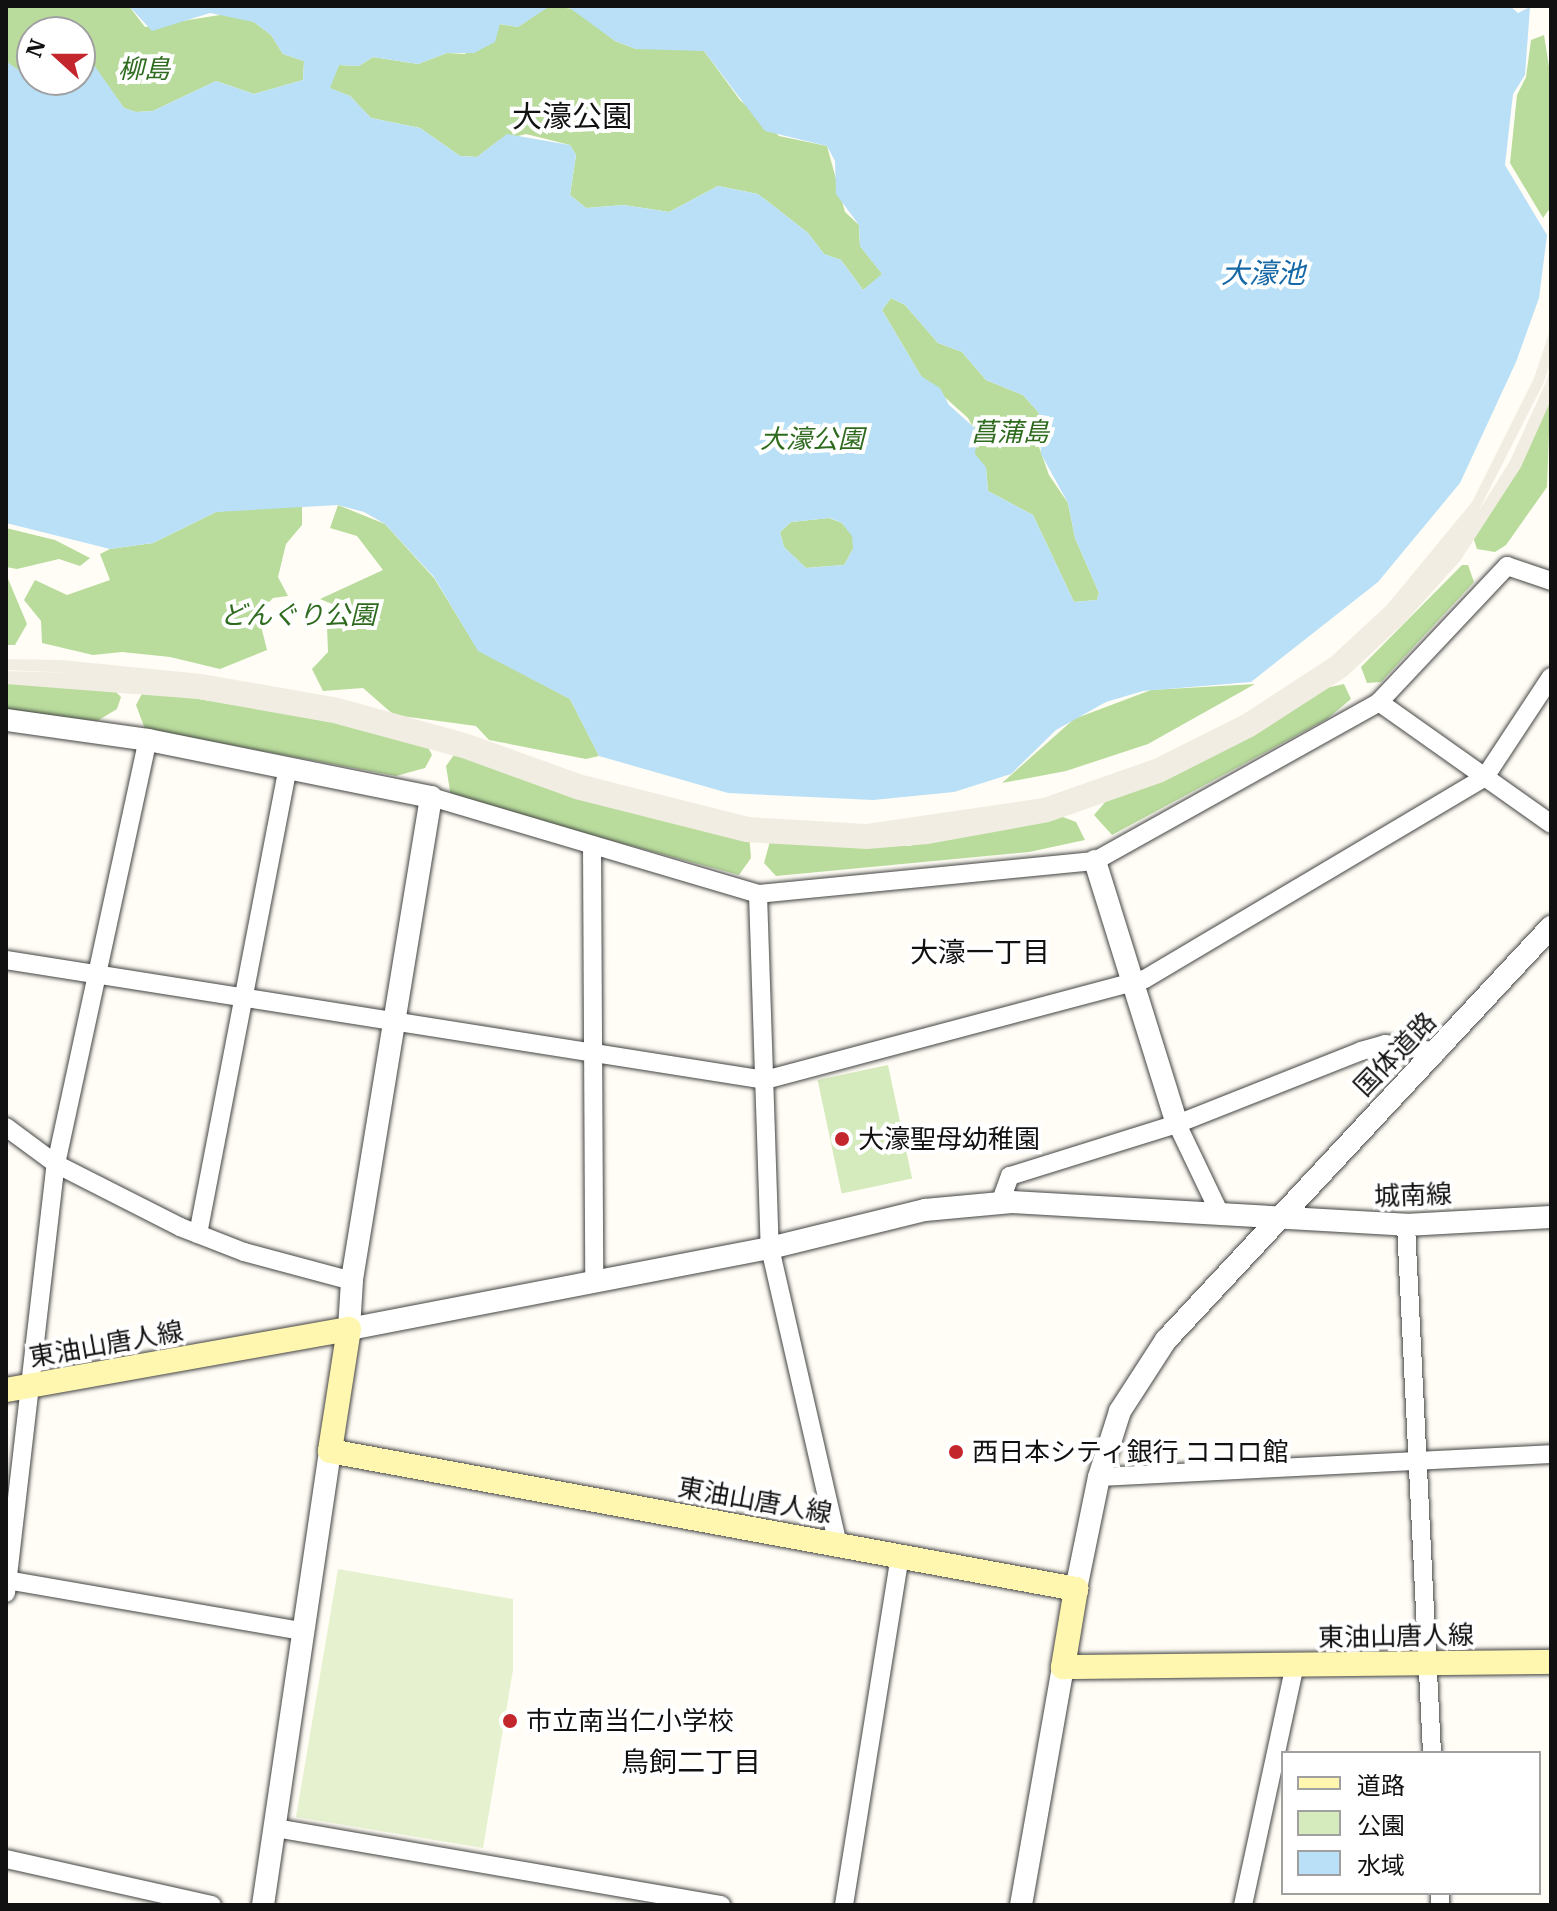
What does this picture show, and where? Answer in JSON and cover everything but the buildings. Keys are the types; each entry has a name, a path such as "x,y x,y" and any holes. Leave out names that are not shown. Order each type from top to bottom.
{"main road":[{"name":"東油山唐人線","path":"6,1390 349,1329"},
{"path":"330,1451 349,1329"},
{"name":"東油山唐人線","path":"330,1451 1076,1589"},
{"path":"1063,1667 1076,1589"},
{"name":"東油山唐人線","path":"1063,1667 1551,1662"}],"street":[{"path":"6,720 148,740 431,797 758,894 1095,861 1379,702 1507,566 1551,581"},
{"path":"6,960 765,1080 1132,986 1485,777 1551,677"},
{"path":"1379,702 1551,824"},
{"path":"148,740 56,1164 6,1584 300,1631"},
{"path":"198,1234 288,768"},
{"path":"349,1329 352,1281 431,797"},
{"path":"592,845 594,1283"},
{"path":"1095,861 1177,1124 1221,1216"},
{"path":"758,894 770,1248 838,1544"},
{"name":"国体道路","path":"1076,1589 1099,1477 1120,1411 1166,1340 1277,1217 1437,1052 1551,927"},
{"path":"1000,1203 1010,1176 1177,1124 1385,1044 1437,1052"},
{"path":"6,1127 56,1164 198,1234 352,1281"},
{"name":"城南線","path":"349,1329 770,1248 925,1210 1000,1203 1406,1225 1551,1217"},
{"path":"1406,1225 1432,1751"},
{"path":"263,1905 300,1631 330,1451"},
{"path":"1099,1477 1551,1454"},
{"path":"844,1905 900,1556"},
{"path":"1243,1905 1295,1665"},
{"path":"1021,1905 1063,1667"},
{"path":"275,1828 721,1905"},
{"path":"6,1859 212,1905"}],"green space":[{"name":"柳島","path":"6,6 129,6 145,27 226,14 254,22 271,35 283,54 304,61 303,80 254,94 216,81 153,111 136,112 124,108 96,69 96,16 16,16 16,71 6,61"},
{"path":"549,6 574,9 615,41 636,49 690,47 704,51 740,100 779,136 827,146 845,212 859,225 860,246 883,275 863,290 841,260 824,254 808,233 758,194 718,186 669,212 624,205 586,208 570,195 576,155 570,145 526,134 498,141 477,157 460,156 420,128 371,118 350,96 329,88 339,65 359,66 373,57 418,64 447,53 465,54 500,24 518,27"},
{"path":"1544,35 1551,79 1551,207 1543,218 1510,163 1517,95 1526,77 1531,40"},
{"name":"菖蒲島","path":"891,298 905,305 938,343 962,352 986,380 1023,395 1039,413 1043,428 1039,447 1049,475 1068,503 1075,538 1099,593 1097,600 1074,602 1033,515 988,491 986,468 974,454 978,437 968,418 921,376 882,310"},
{"path":"1551,380 1547,487 1506,545 1495,552 1477,549 1473,537"},
{"path":"338,505 385,524 434,578 478,650 570,699 599,756 586,759 489,740 476,726 394,715 363,688 323,691 312,669 328,652 327,626 342,608 320,599 383,570 357,536 330,528"},
{"path":"258,507 302,507 302,525 286,544 278,577 288,596 273,598 258,614 267,650 220,669 170,657 122,652 93,655 42,643 41,621 24,600 35,580 67,595 110,580 100,554 110,549 153,543 216,512"},
{"path":"829,518 842,523 853,536 853,549 844,565 806,568 784,547 780,532 791,522"},
{"path":"6,528 55,540 90,558 80,566 59,559 17,569 6,567"},
{"path":"1462,565 1468,565 1474,582 1381,682 1367,683 1361,667"},
{"path":"6,574 27,624 15,645 6,645"},
{"path":"6,676 107,683 121,697 117,709 97,721 6,710"},
{"path":"1255,684 1148,744 1066,771 1002,783 1074,719 1151,690"},
{"path":"1344,684 1351,699 1327,719 1112,835 1094,815 1113,793 1308,692"},
{"path":"144,690 422,736 432,755 425,768 396,776 145,729 136,705"},
{"path":"459,748 618,804 749,834 751,858 739,875 451,797 446,766"},
{"path":"1050,812 1076,822 1085,840 1029,852 776,876 764,863 772,834 909,846"},
{"path":"888,1065 912,1178 842,1193 818,1080"},
{"path":"338,1569 513,1599 513,1670 483,1848 296,1817"}],"shaded area":[{"path":"1551,327 1551,362 1544,382 1478,512 1510,461 1551,366 1551,400 1521,467 1460,561 1405,622 1347,676 1254,736 1163,782 1049,822 928,844 867,849 745,842 575,799 462,758 333,723 198,699 6,684 6,671 77,673 6,670 6,659 61,660 202,674 339,698 469,734 583,775 749,817 866,824 1043,798 1154,759 1242,715 1331,657 1387,605 1472,502 1534,378"}],"water":[{"name":"大濠池","path":"129,6 550,6 518,27 500,24 495,42 474,53 447,53 418,64 373,57 359,66 339,65 330,88 350,96 371,118 420,128 460,156 477,157 507,134 570,145 576,155 570,195 586,208 624,205 669,212 718,186 758,194 808,233 824,254 841,260 863,290 882,274 860,246 859,225 836,194 835,161 827,146 765,131 704,51 636,49 615,41 567,6 1510,6 1518,13 1530,7 1525,75 1513,94 1505,165 1547,235 1539,298 1516,362 1460,483 1378,582 1251,682 1143,691 1106,702 1056,730 1011,774 954,792 873,800 728,793 599,756 570,699 478,651 434,577 385,524 364,512 338,505 216,512 153,543 110,549 6,523 6,61 16,68 16,96 96,96 96,68 124,108 136,112 153,111 216,81 254,94 303,80 304,61 283,54 271,35 254,22 210,13 152,31","holes":["891,298 905,305 938,343 962,352 986,380 1023,395 1039,413 1041,454 1068,503 1075,538 1099,593 1097,600 1074,602 1033,515 988,491 986,467 975,454 977,430 949,405 940,388 921,376 882,310","830,518 842,523 852,536 853,549 844,565 806,568 784,547 780,532 791,522"]}],"place":[{"name":"大濠聖母幼稚園","path":"842,1139"},
{"name":"西日本シティ銀行 ココロ館","path":"956,1452"},
{"name":"市立南当仁小学校","path":"510,1721"}],"district":[{"name":"大濠公園","path":"572,116"},
{"name":"大濠一丁目","path":"980,952"},
{"name":"鳥飼二丁目","path":"691,1762"}],"park label":[{"name":"どんぐり公園","path":"298,615"}]}
